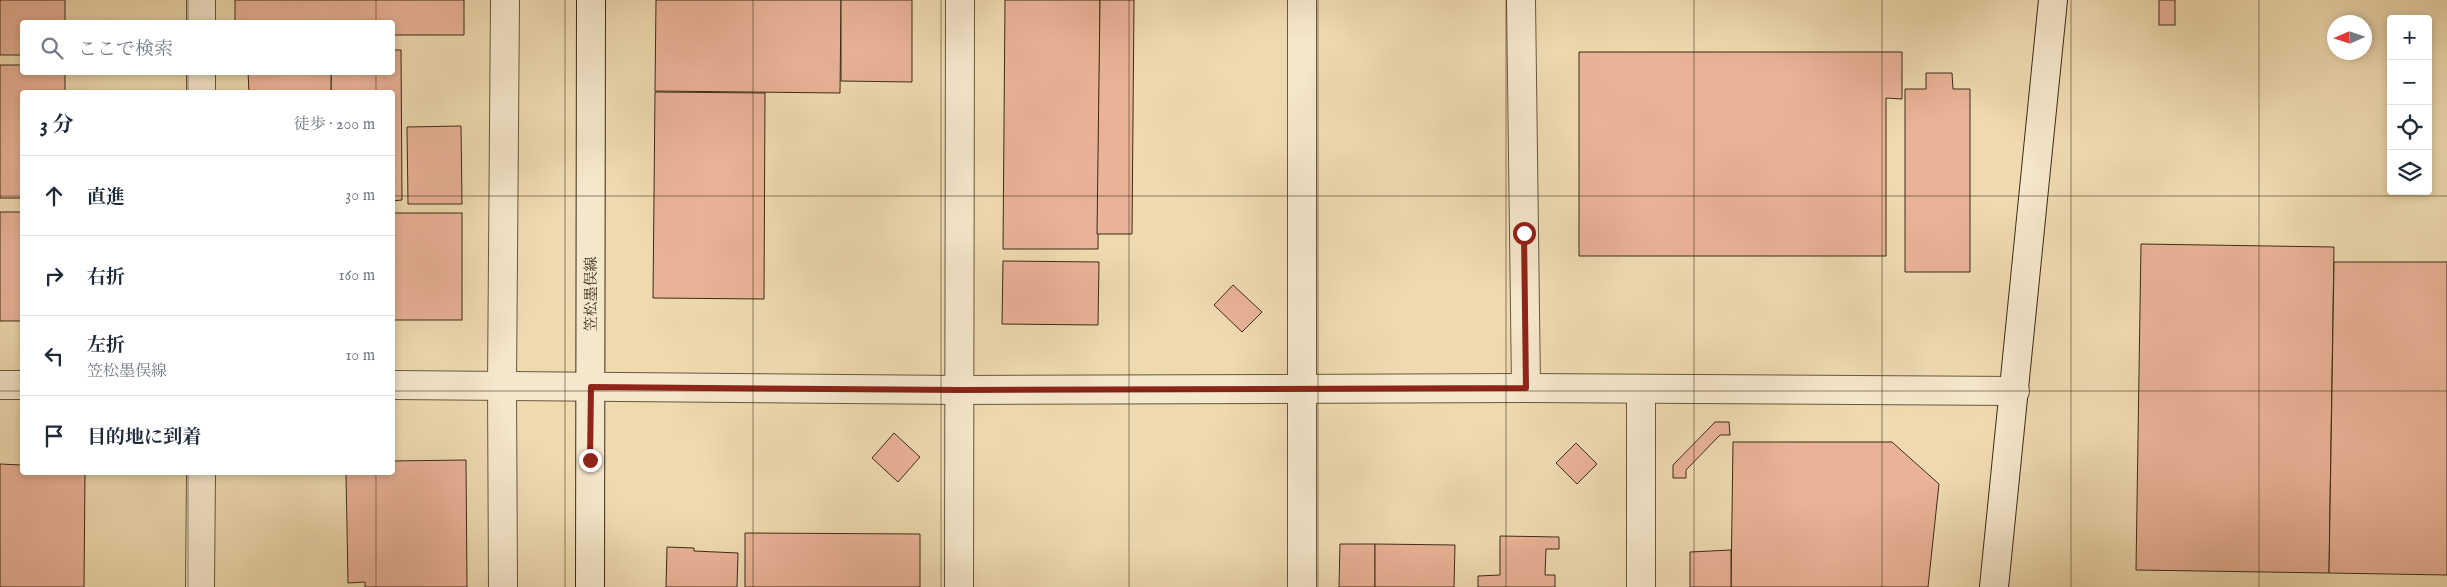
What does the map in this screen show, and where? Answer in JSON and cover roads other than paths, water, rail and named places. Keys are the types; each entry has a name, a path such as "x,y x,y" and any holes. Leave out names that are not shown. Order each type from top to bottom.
{"street":[{"path":"200,0 200,20"},
{"path":"503,587 502,385 505,0"},
{"name":"笠松墨俣線","path":"590,587 591,0"},
{"path":"959,587 960,0"},
{"path":"1302,0 1302,587"},
{"path":"1522,0 1526,388"},
{"path":"1994,587 2053,0"},
{"path":"201,75 201,90"},
{"path":"0,385 20,385"},
{"path":"395,385 960,390 1526,388 2015,391"},
{"path":"1641,389 1641,587"},
{"path":"200,475 200,587"}]}
